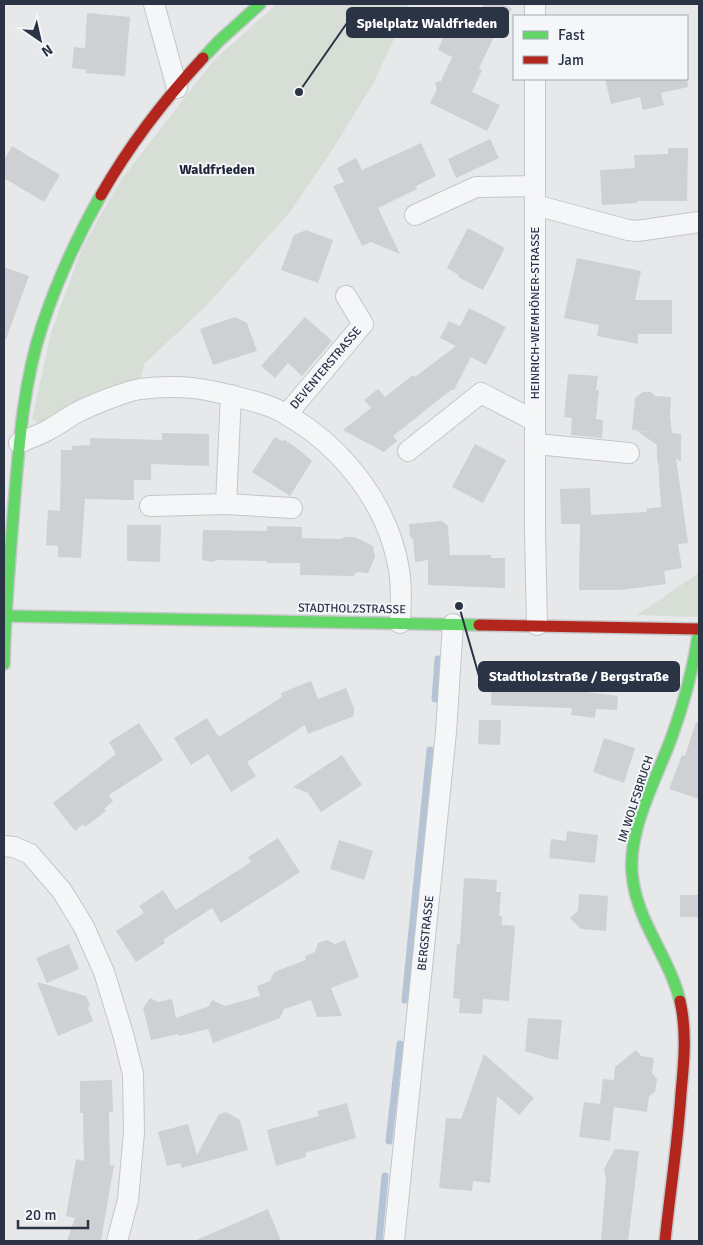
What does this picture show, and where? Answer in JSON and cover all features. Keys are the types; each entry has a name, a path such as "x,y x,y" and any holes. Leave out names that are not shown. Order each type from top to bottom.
{"street":[{"path":"154,4 177,88"},
{"path":"4,664 4,616 19,443 30,372 47,309 68,256 98,197 137,138 196,65 260,4"},
{"name":"HEINRICH-WEMHÖNER-STRASSE","path":"535,80 535,531 537,625"},
{"path":"415,214 476,187 535,196 628,230 637,231 699,222"},
{"name":"DEVENTERSTRASSE","path":"287,414 364,324 346,296"},
{"name":"DEVENTERSTRASSE","path":"19,443 50,429 77,412 138,390 171,386 201,388 231,395 260,403 287,414 337,454 361,481 376,506 390,538 399,570 400,623"},
{"name":"HEINRICH-WEMHÖNER-STRASSE","path":"408,452 480,393 535,421"},
{"path":"226,504 231,395"},
{"path":"536,444 629,453"},
{"path":"150,506 226,504 292,508"},
{"name":"STADTHOLZSTRASSE","path":"4,616 537,625 699,630"},
{"name":"BERGSTRASSE","path":"394,1241 446,732 453,624"},
{"name":"IM WOLFSBRUCH","path":"665,1241 685,1055 683,1015 674,980 639,906 633,886 631,861 647,802 678,716 697,653 699,630"},
{"path":"4,846 14,847 30,854 62,890 84,926 104,972 123,1034 132,1074 134,1132 128,1200 117,1241"}],"shaded area":[{"path":"277,4 410,4 375,80 331,152 289,213 206,306 144,364 141,379 110,386 87,395 51,419 40,424 32,419 51,333 82,248 120,181 214,60"},
{"path":"699,573 699,617 637,615"}],"building":[{"path":"483,4 500,4 512,8 500,33 497,31 479,68 482,70 472,92 500,105 487,131 430,103 437,89 435,83 441,81 452,57 438,50 447,29 434,23 442,6 464,14 483,7"},
{"path":"87,13 130,17 125,76 86,73 87,70 72,68 74,47 85,48"},
{"path":"605,80 687,80 688,87 661,93 664,105 643,110 640,97 611,104"},
{"path":"490,139 499,158 456,178 448,159"},
{"path":"421,143 436,176 416,186 417,189 378,208 400,254 371,242 362,246 333,186 344,182 337,168 356,158 362,170"},
{"path":"12,146 60,175 44,202 4,178 4,160"},
{"path":"668,148 688,148 687,201 637,201 637,203 602,205 600,170 635,168 634,155 668,154"},
{"path":"468,228 505,248 483,290 458,277 459,275 447,268"},
{"path":"306,230 333,240 318,283 281,270 294,235"},
{"path":"577,258 641,271 635,300 672,300 672,334 638,334 638,344 597,336 599,325 564,318"},
{"path":"4,267 29,276 6,339 4,339"},
{"path":"469,308 506,327 486,365 471,357 454,390 451,390 393,436 397,441 384,452 343,430 371,408 364,400 378,389 385,397 413,375 415,377 456,346 440,338 449,321 460,326"},
{"path":"235,317 247,323 257,351 213,365 200,329"},
{"path":"305,317 332,341 302,376 288,363 275,378 261,366"},
{"path":"568,374 598,376 596,390 599,390 596,419 603,420 602,438 571,435 572,418 564,417"},
{"path":"643,392 651,392 655,396 671,397 670,416 672,433 681,434 681,462 676,458 688,543 678,544 682,568 664,571 666,584 621,590 579,590 580,524 561,524 560,489 590,488 591,515 647,512 646,509 661,507 657,445 637,431 656,432 632,430 635,398"},
{"path":"162,433 209,434 209,466 151,464 151,480 134,480 134,500 85,499 81,558 58,557 58,546 46,545 48,510 60,511 61,450 72,450 72,446 90,445 90,438 162,440"},
{"path":"275,437 282,441 285,440 312,461 290,496 252,472"},
{"path":"475,444 506,460 483,503 452,487"},
{"path":"442,521 448,526 450,555 491,555 491,558 505,558 505,588 428,585 428,560 415,562 413,539 410,537 409,524"},
{"path":"127,525 161,525 160,562 127,561"},
{"path":"267,526 302,527 302,538 341,539 355,537 373,546 375,557 368,573 357,572 353,576 300,575 300,563 216,560 213,562 202,560 203,530 267,531"},
{"path":"492,664 564,666 563,689 618,696 617,710 596,709 595,718 571,715 572,708 491,705"},
{"path":"311,681 318,699 346,688 354,708 354,716 308,734 305,725 247,762 256,776 231,792 208,754 191,765 174,738 207,718 219,737 282,697 281,693"},
{"path":"479,720 501,720 500,745 478,744"},
{"path":"696,722 699,723 699,799 669,789 682,755 685,756"},
{"path":"139,723 163,760 109,795 113,801 104,809 106,811 85,827 83,824 75,831 53,803 116,754 109,742"},
{"path":"604,738 635,748 624,783 593,772"},
{"path":"342,755 362,785 321,812 308,793 293,787"},
{"path":"567,831 598,835 595,863 549,858 551,839 566,841"},
{"path":"278,838 300,872 221,923 212,908 163,940 165,943 136,962 116,931 144,913 139,906 163,890 176,910 251,862 248,857"},
{"path":"339,840 373,851 364,880 330,869"},
{"path":"464,878 497,880 496,892 501,892 499,916 502,916 502,925 515,926 509,1001 483,999 482,1014 459,1013 460,999 453,998 457,944 460,944"},
{"path":"579,894 608,896 606,931 581,929 570,918 578,911"},
{"path":"680,895 699,895 699,917 680,917"},
{"path":"327,940 335,944 345,940 359,977 331,988 342,1016 317,1017 311,1000 284,1009 280,1018 213,1043 208,1029 151,1040 143,1008 150,998 158,1002 172,999 176,1018 209,1006 212,1000 225,1006 260,996 257,986 270,981 274,972 306,960 305,956 315,952 318,943"},
{"path":"69,944 79,969 47,983 36,958"},
{"path":"37,982 86,996 93,1021 58,1036"},
{"path":"528,1018 562,1020 558,1060 525,1051"},
{"path":"636,1050 641,1056 654,1058 652,1073 657,1079 655,1092 649,1096 647,1112 614,1107 610,1141 579,1137 584,1102 600,1104 603,1079 614,1080 615,1067"},
{"path":"484,1054 534,1098 519,1115 497,1096 490,1183 473,1181 472,1191 439,1188 446,1118 461,1119"},
{"path":"112,1080 113,1112 109,1112 110,1165 114,1165 101,1241 67,1241 75,1218 66,1216 76,1159 84,1161 83,1113 80,1113 80,1081"},
{"path":"347,1103 356,1138 305,1153 306,1157 276,1166 267,1130 319,1116 317,1111"},
{"path":"226,1112 240,1120 248,1150 182,1168 180,1163 167,1166 158,1132 188,1124 197,1155 219,1114"},
{"path":"615,1149 639,1151 628,1241 601,1241 606,1179 604,1169"},
{"path":"268,1209 281,1241 194,1241"}],"waterway":[{"path":"435,699 438,659"},
{"path":"405,1000 430,750"},
{"path":"389,1141 400,1044"},
{"path":"379,1241 385,1176"}],"traffic: fast":[{"path":"203,58 260,4"},
{"path":"4,664 5,624 18,460 30,370 54,292 76,243 101,195"},
{"path":"4,616 479,625"},
{"path":"680,1001 669,971 641,912 633,881 632,863 637,827 671,739 684,698 699,629"}],"traffic: jam":[{"path":"101,195 123,159 148,124 203,58"},
{"path":"479,625 699,629"},
{"path":"665,1241 684,1058 684,1024 680,1001"}],"place":[{"name":"Spielplatz Waldfrieden","path":"299,92"},
{"name":"Stadtholzstraße / Bergstraße","path":"459,606"}],"district":[{"name":"Waldfrieden","path":"217,169"}]}
